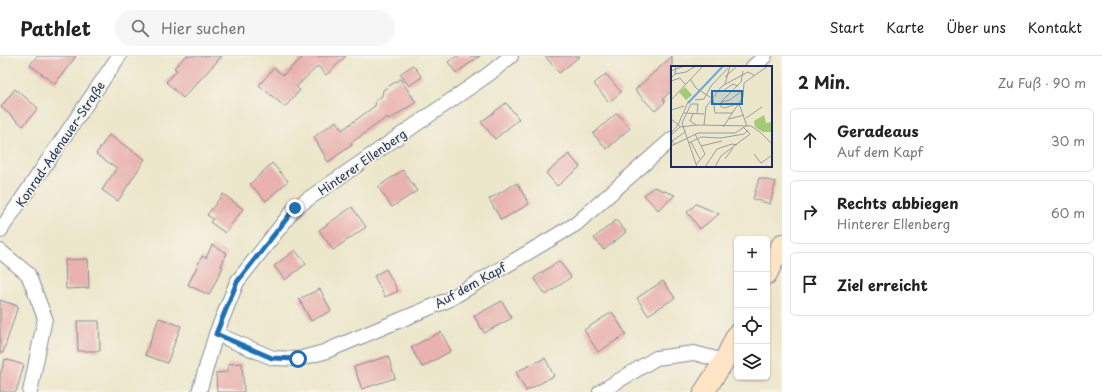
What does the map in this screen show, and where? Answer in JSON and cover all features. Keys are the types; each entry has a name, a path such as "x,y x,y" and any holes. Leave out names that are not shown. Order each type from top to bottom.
{"street":[{"name":"Konrad-Adenauer-Straße","path":"0,231 120,56"},
{"name":"Hinterer Ellenberg","path":"199,392 216,334 237,282 295,208 489,74 510,56"},
{"path":"754,66 765,56"},
{"name":"Auf dem Kapf","path":"216,334 272,358 298,359 324,352 448,300 576,224 671,140"},
{"path":"768,272 782,244"},
{"path":"0,251 28,274 45,318 30,392"},
{"path":"704,392 724,361 734,340"},
{"path":"600,392 656,358 694,353 724,361"}],"building":[{"path":"37,56 76,56 55,84 30,65"},
{"path":"186,56 222,56 183,98 166,82 177,70 174,68"},
{"path":"304,56 346,56 326,75 318,66 296,87 300,90 285,107 259,85 274,68 283,75"},
{"path":"457,56 480,56 456,73 448,62"},
{"path":"545,56 580,56 559,73"},
{"path":"672,56 671,91 663,99 665,102 655,111 635,90"},
{"path":"413,65 422,77 409,86 400,74"},
{"path":"606,74 621,92 609,102 594,84"},
{"path":"400,79 416,102 389,120 387,117 328,162 314,137 336,121 342,130 375,106 376,100 382,96 383,90"},
{"path":"15,89 38,108 23,126 1,107"},
{"path":"506,103 519,119 495,139 481,122"},
{"path":"617,113 630,128 607,149 593,134"},
{"path":"109,135 145,159 118,201 102,190 117,168 96,154"},
{"path":"569,154 580,167 557,186 546,173"},
{"path":"272,163 288,181 266,201 250,184"},
{"path":"403,170 417,191 392,207 378,187"},
{"path":"759,178 776,182 770,204 753,199"},
{"path":"517,183 529,204 501,220 489,199"},
{"path":"654,187 675,195 658,210 644,195"},
{"path":"223,194 243,209 225,233 210,222 213,219 207,215"},
{"path":"696,204 719,214 700,229 687,212"},
{"path":"352,207 366,227 333,250 319,230"},
{"path":"616,220 626,232 604,250 594,238"},
{"path":"212,245 227,253 221,266 223,267 209,295 188,285 202,256 206,258"},
{"path":"295,250 306,264 285,280 274,266"},
{"path":"88,259 89,288 66,289 65,260"},
{"path":"559,261 571,277 546,295 534,278"},
{"path":"386,269 398,291 385,297 374,276"},
{"path":"663,281 675,298 648,315 637,298"},
{"path":"320,289 331,311 311,321 299,299"},
{"path":"0,300 18,306 3,353 0,353"},
{"path":"502,301 512,318 484,333 474,316"},
{"path":"612,312 626,334 598,352 584,330"},
{"path":"159,318 181,326 167,363 145,355"},
{"path":"77,321 99,321 100,351 78,351"},
{"path":"441,332 451,351 422,367 411,347"},
{"path":"388,356 395,378 362,389 354,367"},
{"path":"545,358 554,376 526,391 516,372"},
{"path":"5,359 24,365 16,392 0,392 0,375"},
{"path":"242,363 244,392 217,392 216,373 228,372 228,364"}],"route":[{"path":"295,208 237,282 216,334 272,358 298,359"}]}
